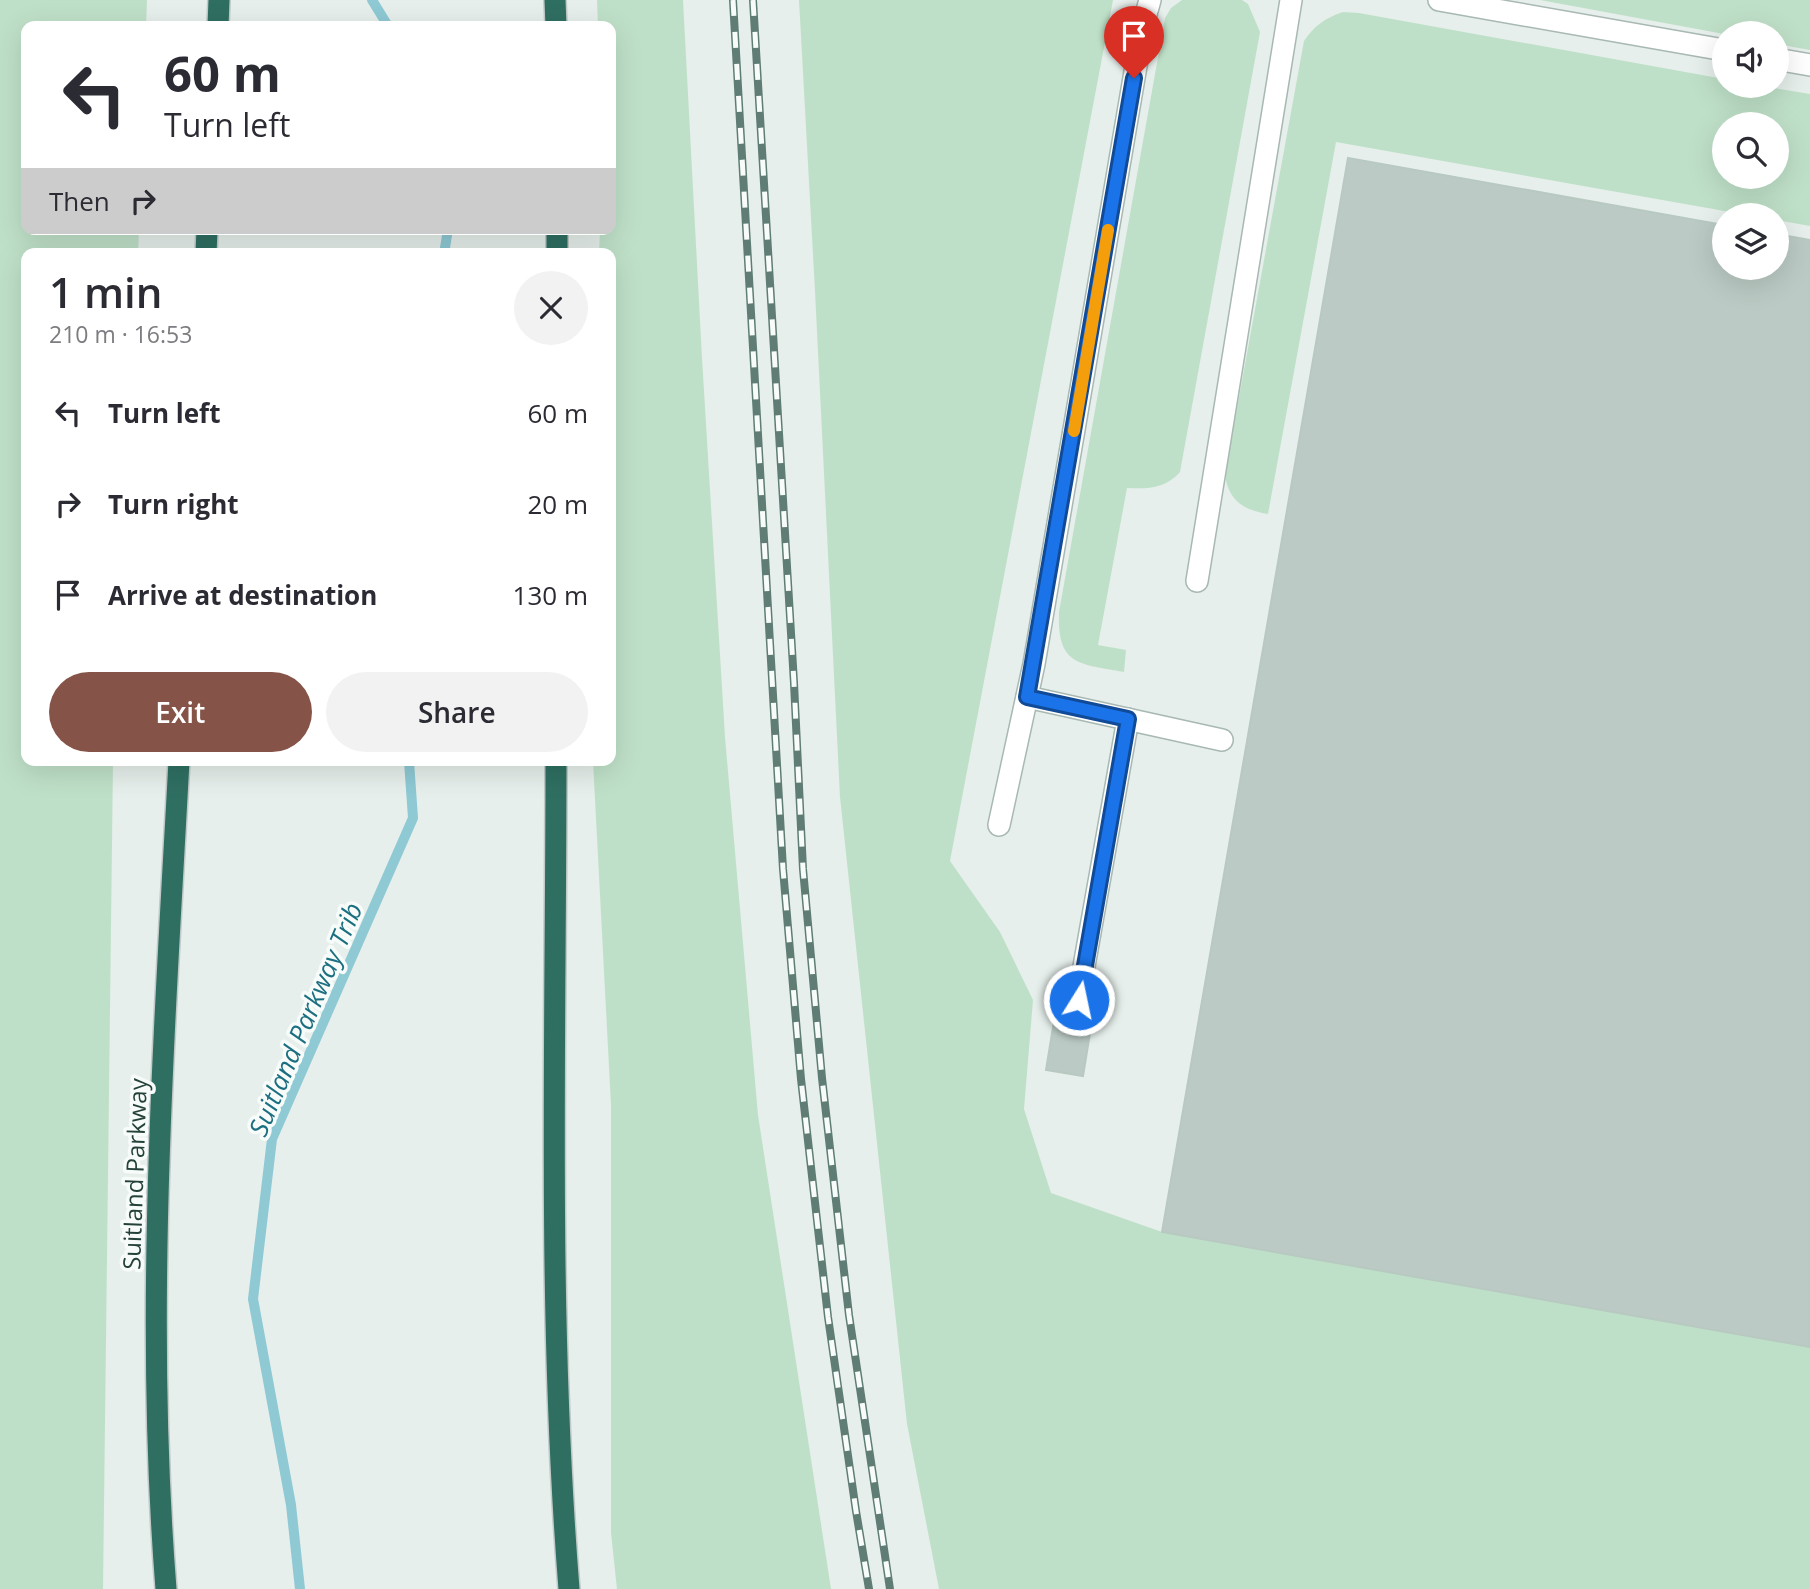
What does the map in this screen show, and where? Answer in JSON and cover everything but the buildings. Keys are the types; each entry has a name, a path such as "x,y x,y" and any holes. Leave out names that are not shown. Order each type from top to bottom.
{"highway":[{"path":"218,21 219,0"},
{"path":"555,0 556,21"},
{"name":"Suitland Parkway","path":"166,1589 160,1514 156,1313 163,1065 179,766"},
{"path":"556,766 556,1214 562,1470 569,1589"}],"lane":[{"path":"999,825 1027,697 1143,25 1150,0"},
{"path":"1197,581 1290,0"},
{"path":"1438,0 1712,48"},
{"path":"1789,61 1810,65"},
{"path":"1027,697 1223,740"},
{"path":"1079,1000 1128,719"}],"green space":[{"path":"0,0 147,0 146,21 21,21 21,235 139,235 138,248 21,248 21,766 113,766 103,1589 0,1589"},
{"path":"597,0 683,0 725,737 758,1115 831,1589 617,1589 611,1533 611,1105 593,766 616,766 616,248 599,248 600,235 616,235 616,21 598,21"},
{"path":"799,0 1113,0 950,861 1000,932 1033,1000 1024,1109 1051,1193 1162,1232 1810,1347 1810,1589 939,1589 907,1424 840,797"},
{"path":"1182,0 1242,0 1248,4 1260,32 1180,472 1162,485 1127,488 1098,645 1126,650 1124,672 1094,667 1073,659 1062,643 1059,612 1165,18 1171,8"},
{"path":"1540,0 1810,0 1810,50 1789,46 1789,21 1712,21 1712,32"},
{"path":"1343,12 1359,13 1712,77 1712,98 1789,98 1789,90 1810,94 1810,226 1789,222 1789,203 1712,203 1712,209 1336,142 1268,514 1251,510 1233,497 1225,474 1304,41 1325,20"}],"waterway":[{"name":"Suitland Parkway Trib","path":"372,0 385,21"},
{"name":"Suitland Parkway Trib","path":"445,248 447,235"},
{"name":"Suitland Parkway Trib","path":"300,1589 291,1505 253,1299 272,1139 413,818 409,766"}],"railway":[{"path":"733,0 783,869 801,1079 828,1317 869,1589"},
{"path":"753,0 803,869 822,1078 849,1315 890,1589"}],"slow traffic":[{"path":"1074,431 1108,230"}],"route":[{"path":"1079,1000 1128,719 1027,697 1134,78"}]}
